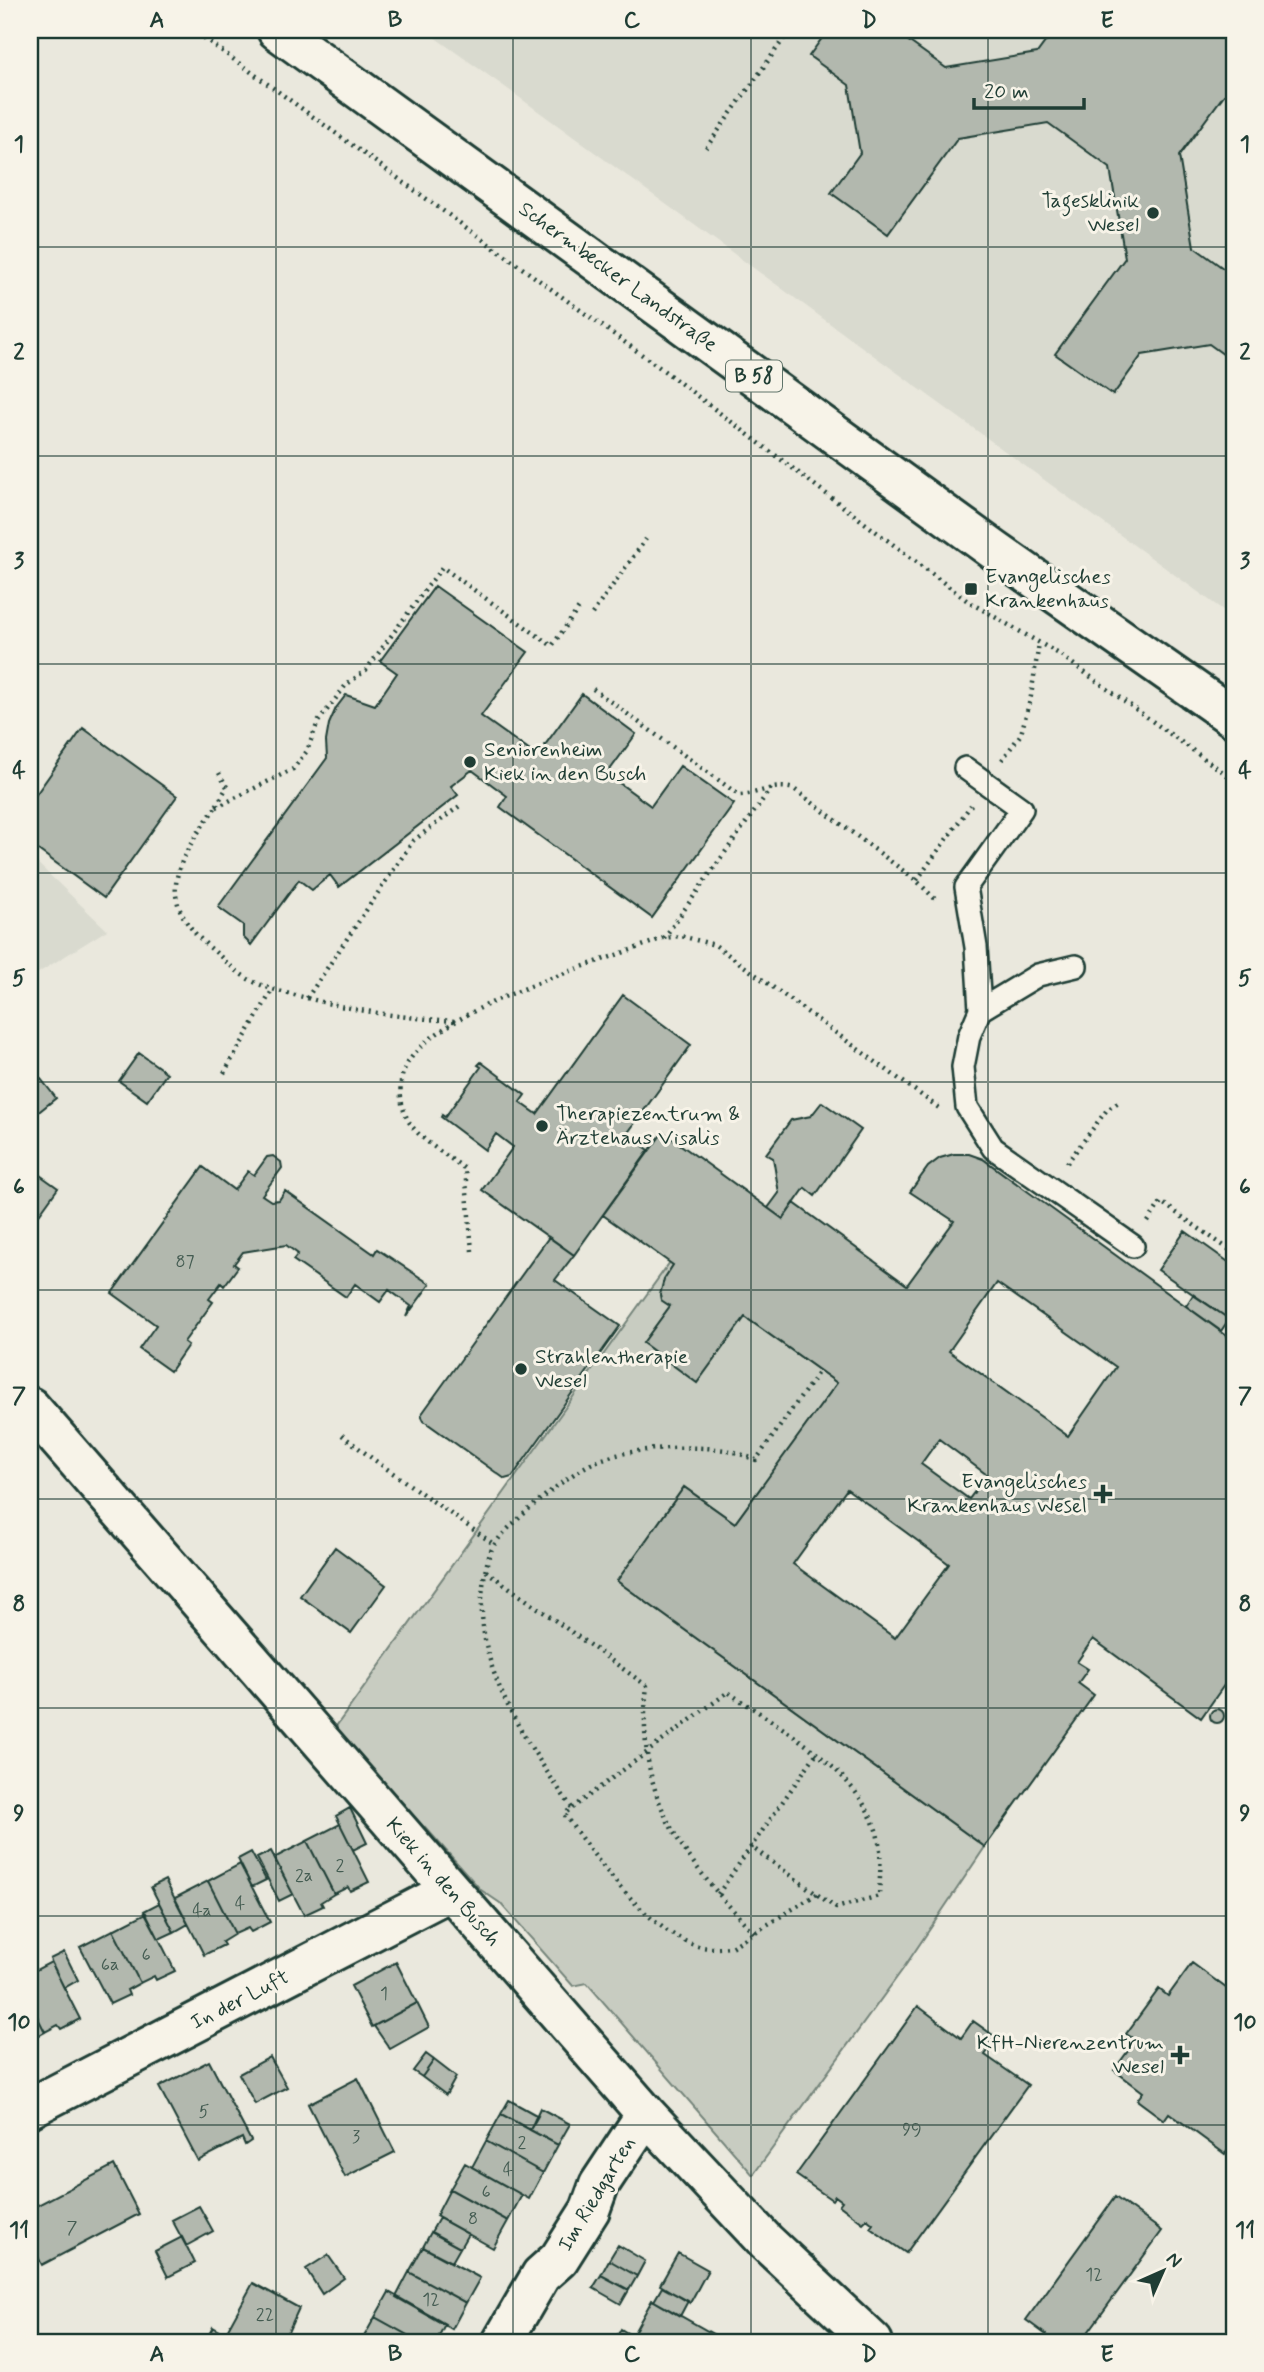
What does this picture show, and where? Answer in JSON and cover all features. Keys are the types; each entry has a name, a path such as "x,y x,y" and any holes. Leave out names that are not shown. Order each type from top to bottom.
{"street":[{"name":"Schermbecker Landstraße","path":"276,30 983,542 1234,718"},
{"name":"Kiek in den Busch","path":"30,1406 646,2114 766,2242 873,2342"},
{"name":"In der Luft","path":"30,2108 450,1891"},
{"name":"Im Riedgarten","path":"502,2342 541,2275 559,2259 590,2210 599,2185 646,2114"}],"lane":[{"path":"965,768 1022,809 965,887 976,947 980,1010 969,1035 963,1067 967,1107 993,1148 1133,1246"},
{"path":"980,1010 1038,975 1076,966"}],"path":[{"path":"194,30 659,367 969,602 1059,654 1234,780"},
{"path":"706,148 790,30"},
{"path":"967,30 1004,30"},
{"path":"592,614 646,539"},
{"path":"215,808 293,769 307,751 317,722 346,685 366,670 442,567 552,646 581,605"},
{"path":"593,689 739,795 755,794 781,785 794,789 917,881 941,906"},
{"path":"219,773 227,787 187,851 176,894 183,916 199,938 250,980 273,989 390,1017 457,1021"},
{"path":"663,938 772,788"},
{"path":"307,998 413,841 461,805"},
{"path":"472,1251 465,1168 419,1134 406,1117 401,1078 407,1063 435,1035 510,995 663,938 681,936 715,945 933,1104"},
{"path":"224,1073 273,989"},
{"path":"1090,1132 1107,1111 1121,1100"},
{"path":"1133,1246 1161,1202 1234,1253"},
{"path":"572,1808 525,1739 496,1677 482,1616 486,1571 492,1550 543,1497 587,1465 630,1453 681,1447 733,1451 756,1460 820,1370"},
{"path":"342,1434 373,1460 495,1545"},
{"path":"486,1571 647,1686 645,1752 659,1803 690,1860 754,1933"},
{"path":"750,1846 817,1894 836,1908 879,1896 878,1839 863,1801 842,1774 728,1692 564,1814 633,1900 665,1928 698,1946 731,1947 817,1894"},
{"path":"718,1894 816,1754"}],"shaded area":[{"path":"424,30 1234,30 1234,618 505,87"},
{"path":"30,856 107,930 30,978"},
{"path":"670,1262 673,1265 661,1290 661,1300 670,1306 643,1343 697,1382 745,1317 837,1383 735,1523 684,1487 617,1581 985,1847 903,1969 753,2175 587,1983 573,1986 500,1903 481,1890 425,1827 419,1832 332,1732"}],"building":[{"name":"Tagesklinik Wesel","path":"828,30 893,30 946,68 1037,53 1054,30 1234,30 1234,93 1224,95 1179,156 1194,247 1234,276 1234,362 1209,344 1142,355 1113,395 1055,354 1125,258 1110,168 1048,123 958,138 888,234 831,193 860,153 849,85 809,56"},
{"name":"Seniorenheim Kiek in den Busch","path":"435,586 528,652 481,716 537,756 582,694 636,734 607,774 651,806 680,766 734,804 652,918 500,807 507,796 472,770 451,786 458,795 339,887 330,875 312,890 299,880 251,945 243,937 243,925 218,907 327,758 329,724 336,708 346,695 375,705 397,673 380,661"},
{"path":"83,728 177,796 104,898 30,844 30,803"},
{"name":"Therapiezentrum & Ärztehaus Visalis","path":"623,995 691,1045 627,1134 649,1150 574,1255 482,1190 513,1147 496,1134 485,1150 441,1117 445,1117 481,1067 478,1065 481,1062 525,1095 520,1102 537,1114"},
{"path":"139,1053 167,1073 147,1101 119,1081"},
{"path":"30,1065 56,1098 30,1119"},
{"path":"822,1102 861,1130 815,1196 805,1188 783,1219 768,1208 779,1193 773,1158 766,1154 791,1120 811,1116"},
{"name":"Evangelisches Krankenhaus Wesel","path":"663,1132 783,1219 794,1203 907,1285 954,1221 910,1192 928,1167 940,1158 969,1154 983,1159 1234,1341 1234,1671 1201,1718 1093,1639 1077,1662 1088,1669 1078,1683 1094,1695 985,1847 617,1581 684,1487 735,1523 837,1383 745,1317 697,1383 643,1343 670,1306 661,1300 660,1295 664,1279 673,1265 603,1215","holes":["997,1283 1116,1367 1068,1436 949,1351","939,1439 987,1475 969,1499 921,1464","847,1489 949,1564 895,1638 793,1564"]},
{"path":"273,1156 281,1162 282,1168 262,1195 271,1201 279,1200 285,1191 374,1254 377,1249 430,1284 406,1317 411,1306 389,1290 380,1302 355,1284 346,1297 293,1260 298,1254 286,1245 243,1252 234,1264 238,1267 224,1286 221,1283 209,1299 213,1302 184,1342 188,1345 170,1371 139,1349 156,1325 112,1293 203,1167 234,1190 248,1171 254,1175 267,1157"},
{"path":"30,1168 58,1188 30,1227"},
{"path":"1185,1231 1234,1266 1234,1312 1229,1319 1158,1270"},
{"name":"Strahlentherapie Wesel","path":"549,1237 574,1255 555,1280 620,1326 512,1477 505,1479 424,1421 421,1415"},
{"path":"1193,1295 1229,1319 1221,1331 1186,1306"},
{"path":"335,1547 386,1585 351,1633 300,1596"},
{"path":"1217,1709 1222,1711 1222,1721 1217,1723 1212,1721 1210,1716 1212,1711"},
{"path":"350,1808 367,1843 353,1850 336,1816"},
{"path":"340,1824 369,1882 350,1891 348,1887 334,1894 307,1841"},
{"path":"307,1841 334,1894 321,1902 323,1906 304,1915 274,1858"},
{"path":"271,1851 293,1894 279,1901 257,1858"},
{"path":"251,1852 266,1880 252,1887 238,1859"},
{"path":"240,1864 270,1922 251,1932 248,1928 235,1934 208,1881"},
{"path":"165,1880 188,1924 174,1932 151,1887"},
{"path":"208,1881 235,1934 222,1942 224,1945 204,1955 175,1898"},
{"path":"159,1903 174,1932 159,1939 144,1911"},
{"path":"146,1913 175,1971 156,1980 154,1976 140,1983 113,1930"},
{"path":"113,1930 140,1983 127,1990 129,1995 110,2004 80,1947"},
{"path":"64,1952 78,1980 64,1988 50,1959"},
{"path":"51,1962 80,2019 61,2029 58,2025 45,2032 30,2002 30,1973"},
{"path":"396,1962 417,2003 372,2027 351,1986"},
{"name":"KfH-Nierenzentrum Wesel","path":"1192,1963 1234,1994 1234,2142 1225,2154 1169,2113 1164,2120 1137,2100 1143,2092 1114,2070 1136,2040 1126,2034 1159,1989 1168,1996"},
{"path":"30,2002 45,2032 32,2039 34,2043 30,2045"},
{"path":"417,2003 429,2027 390,2049 374,2026"},
{"path":"918,2006 961,2038 973,2021 997,2038 985,2055 1028,2085 906,2253 870,2228 873,2224 867,2219 863,2223 839,2205 842,2201 835,2196 832,2200 796,2175"},
{"path":"426,2054 434,2060 422,2077 413,2071"},
{"path":"270,2057 287,2087 255,2104 239,2074"},
{"path":"434,2060 456,2077 446,2095 422,2077"},
{"path":"209,2061 251,2141 245,2145 242,2138 198,2161 159,2087"},
{"path":"358,2078 395,2152 345,2177 308,2104"},
{"path":"509,2100 538,2116 530,2130 501,2114"},
{"path":"540,2108 570,2124 558,2145 530,2130"},
{"path":"501,2114 558,2145 543,2173 486,2141"},
{"path":"486,2141 543,2173 529,2199 472,2167"},
{"path":"465,2163 522,2195 508,2221 450,2189"},
{"path":"114,2165 139,2214 42,2265 30,2241 30,2209"},
{"path":"450,2189 508,2221 493,2248 436,2216"},
{"path":"1115,2197 1162,2231 1081,2342 1056,2342 1026,2320"},
{"path":"199,2206 213,2231 186,2246 172,2220"},
{"path":"439,2218 468,2234 460,2248 431,2232"},
{"path":"431,2232 460,2248 452,2262 423,2247"},
{"path":"182,2237 195,2263 168,2277 155,2251"},
{"path":"618,2245 645,2261 637,2276 609,2260"},
{"path":"423,2247 480,2278 466,2303 409,2272"},
{"path":"678,2253 708,2270 690,2303 660,2285"},
{"path":"328,2255 344,2278 322,2294 306,2269"},
{"path":"609,2260 637,2276 629,2290 601,2275"},
{"path":"409,2272 466,2303 452,2329 396,2297"},
{"path":"601,2275 629,2290 621,2304 593,2288"},
{"path":"253,2283 299,2308 284,2341 236,2342 224,2336"},
{"path":"662,2287 688,2301 680,2316 654,2301"},
{"path":"389,2292 445,2324 436,2342 420,2342 375,2317"},
{"path":"652,2300 727,2342 644,2342 632,2336"},
{"path":"375,2317 420,2342 361,2342"},
{"path":"213,2327 225,2334 224,2336 236,2342 205,2342"},
{"path":"621,2329 632,2336 628,2342 614,2342"}],"place":[{"name":"Tagesklinik Wesel","path":"1153,213"},
{"name":"Evangelisches Krankenhaus","path":"971,589"},
{"name":"Seniorenheim Kiek in den Busch","path":"470,762"},
{"name":"Therapiezentrum & Ärztehaus Visalis","path":"542,1126"},
{"name":"Strahlentherapie Wesel","path":"521,1369"},
{"name":"Evangelisches Krankenhaus Wesel","path":"1103,1494"},
{"name":"KfH-Nierenzentrum Wesel","path":"1180,2055"}]}
